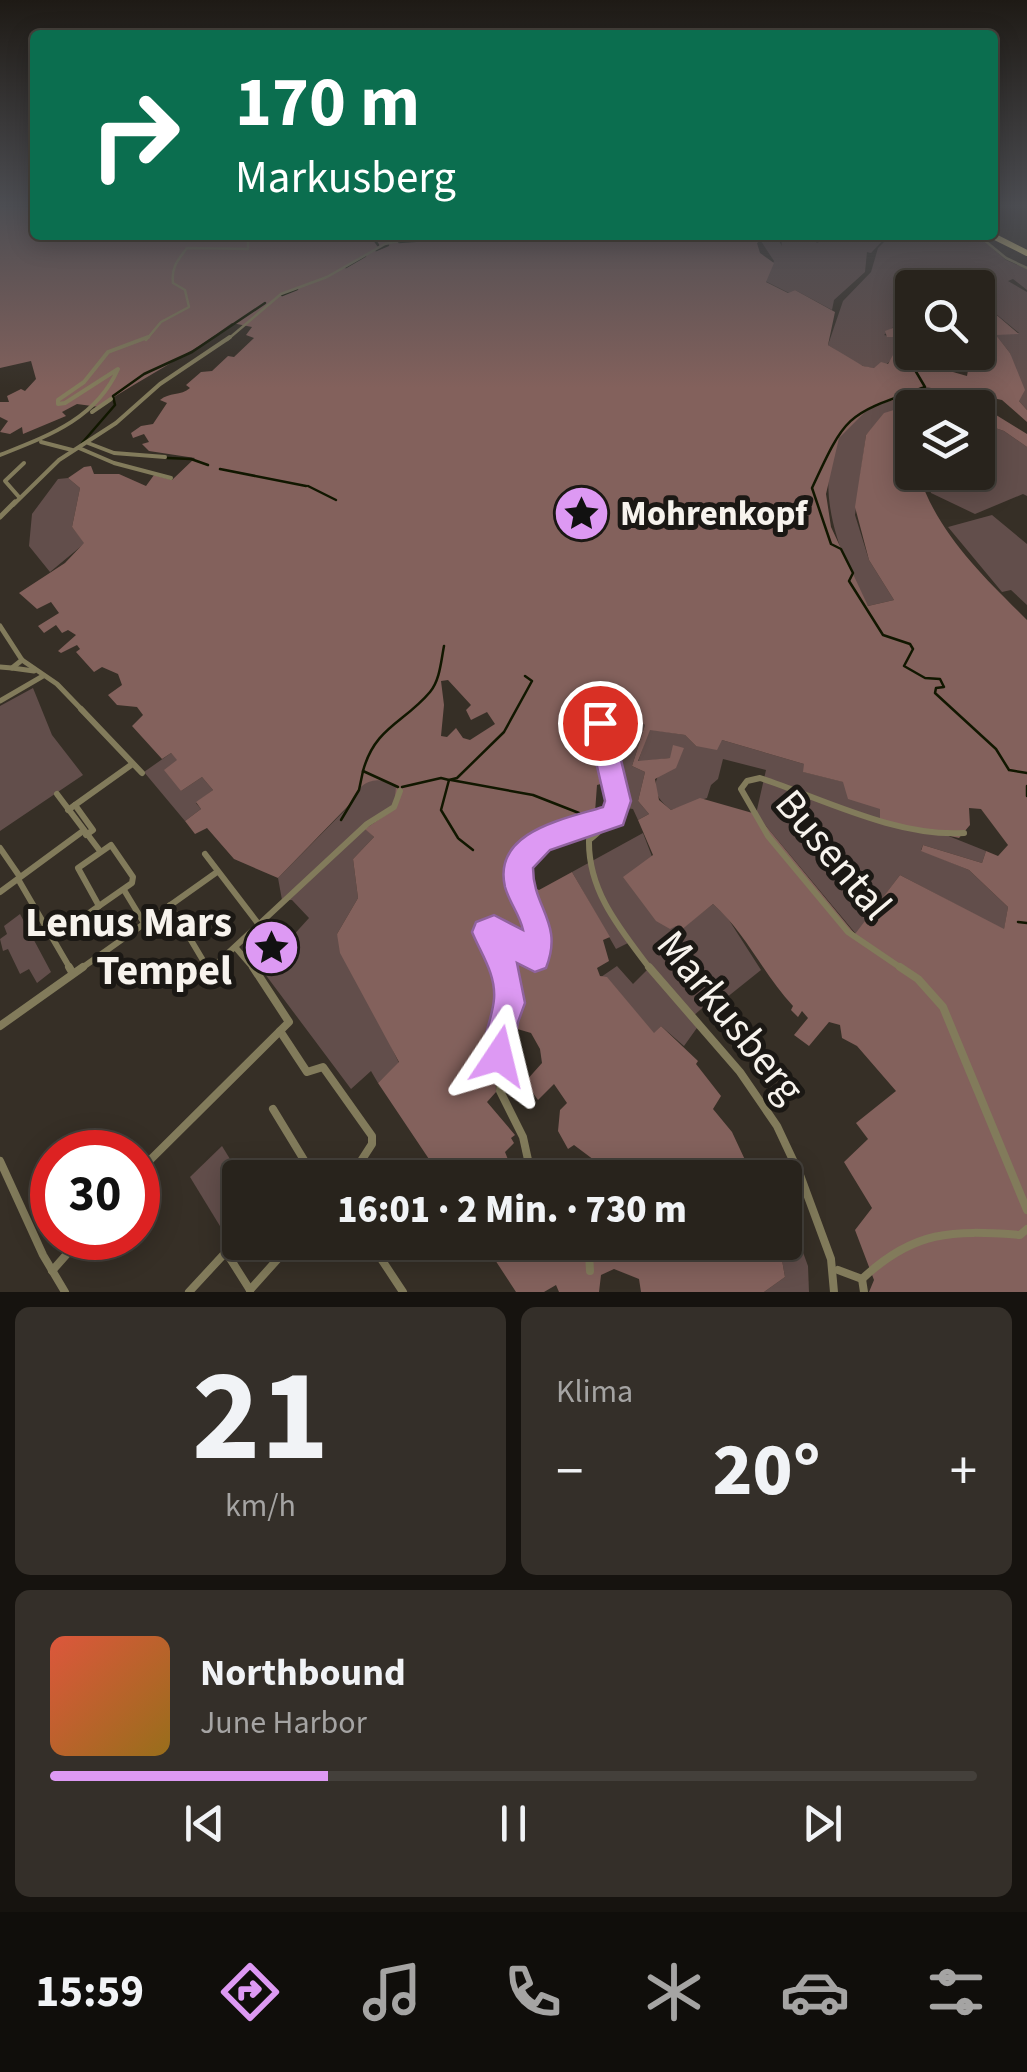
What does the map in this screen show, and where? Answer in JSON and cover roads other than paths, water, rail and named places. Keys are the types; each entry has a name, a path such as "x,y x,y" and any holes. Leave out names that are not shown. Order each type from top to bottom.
{"street":[{"path":"80,418 96,404 118,369 64,403 58,402 90,376 103,354 146,341 160,322 189,306 185,290 174,283 171,267"},
{"path":"0,517 72,450 88,443 286,291 344,267"},
{"path":"0,455 39,441 111,399"},
{"path":"39,441 72,450"},
{"path":"88,443 114,453 166,457"},
{"path":"80,448 171,478"},
{"path":"19,497 5,481 24,464"},
{"path":"0,626 22,660 57,684 142,773"},
{"path":"12,668 22,660"},
{"path":"0,666 35,672"},
{"path":"0,702 34,685 43,676"},
{"path":"528,1160 524,1137 500,1091 500,1032 510,1003 500,953 486,935 494,930 535,957 538,925 519,886 519,862 541,840 614,816 618,801 600,723 606,709"},
{"path":"72,807 131,765"},
{"name":"Busental","path":"964,833 954,836 892,821 760,778 749,779 741,787 748,806 768,836 848,932 918,980 943,1007 1027,1210"},
{"path":"170,905 207,966 212,968 367,824 394,807 400,791"},
{"path":"56,794 72,807 100,851"},
{"name":"Markusberg","path":"614,816 610,824 589,840 585,858 588,868 630,946 659,983 714,1037 776,1123 793,1155 836,1270 834,1292"},
{"path":"0,892 85,833"},
{"path":"54,938 100,907 124,890 133,877 111,845 78,868 100,907"},
{"path":"0,848 72,972"},
{"path":"206,854 260,926"},
{"path":"0,1026 217,872"},
{"path":"124,890 144,923"},
{"path":"160,1150 288,1022 258,972 236,948"},
{"path":"280,1031 307,1072 323,1066 373,1140 361,1160"},
{"path":"273,1110 304,1160"},
{"path":"0,1161 65,1292"},
{"path":"862,1280 892,1250 924,1234 1020,1235 1027,1229"},
{"path":"189,1292 226,1252 249,1291 277,1260"},
{"path":"52,1271 62,1260"},
{"path":"382,1260 402,1292"},
{"path":"589,1260 590,1271"},
{"path":"836,1270 862,1280"},
{"path":"862,1280 864,1292"}],"waterway":[{"path":"282,295 297,289"},
{"path":"82,443 115,405 113,396 144,374 192,352 265,303"},
{"path":"915,370 925,387 879,404 852,420 833,444 812,488 831,544 841,549 853,573 849,581 883,635 910,644 913,649 904,666 925,678 940,679 944,687 936,688 935,693 996,749 1009,770 1027,773"},
{"path":"167,458 191,459 208,465"},
{"path":"220,469 306,486"},
{"path":"308,486 336,500"},
{"path":"363,771 375,744 433,687 444,646"},
{"path":"449,780 457,778 504,732 532,681 525,676"},
{"path":"341,820 359,790 363,771"},
{"path":"363,771 398,787"},
{"path":"402,787 441,778 449,780"},
{"path":"449,780 441,810 458,838"},
{"path":"451,780 533,795 579,813"},
{"path":"1027,786 1027,796"},
{"path":"459,839 473,850"},
{"path":"1018,922 1027,923"}],"place":[{"name":"Mohrenkopf","path":"581,514"},
{"name":"Lenus Mars Tempel","path":"271,947"}]}
